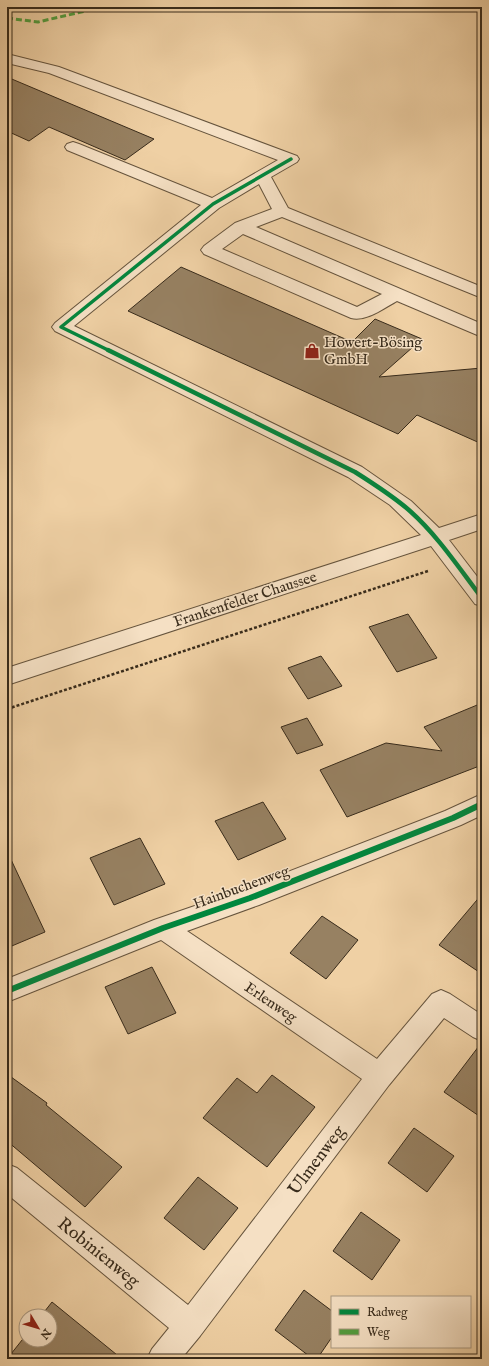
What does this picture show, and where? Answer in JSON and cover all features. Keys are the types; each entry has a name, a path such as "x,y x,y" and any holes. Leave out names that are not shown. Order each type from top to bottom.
{"street":[{"path":"7,58 54,70 290,159 213,204 61,327 355,472 390,495 411,512 482,598"},
{"path":"73,146 213,204"},
{"path":"262,176 282,211 482,293"},
{"path":"282,211 241,227 210,250 357,314 397,294"},
{"path":"241,227 482,331"},
{"name":"Frankenfelder Chaussee","path":"7,677 482,521"},
{"name":"Hainbuchenweg","path":"7,991 163,928 250,898 453,818 482,804"},
{"name":"Erlenweg","path":"163,928 380,1076"},
{"name":"Ulmenweg","path":"162,1359 190,1326 380,1076 441,1002 482,1029"},
{"name":"Robinienweg","path":"7,1177 190,1326"}],"path":[{"path":"7,709 454,563"}],"building":[{"path":"7,77 154,139 125,160 49,127 29,141 7,131"},
{"name":"Howert-Bösing GmbH","path":"181,267 352,342 375,319 422,339 379,377 482,368 482,444 417,415 398,434 128,311"},
{"path":"408,614 437,658 397,672 369,627"},
{"path":"321,656 342,686 308,699 288,668"},
{"path":"482,703 482,765 347,817 320,770 386,743 442,751 424,727"},
{"path":"307,718 323,745 297,754 281,727"},
{"path":"263,802 286,839 238,860 215,821"},
{"path":"140,838 165,884 114,905 90,858"},
{"path":"7,851 45,932 7,948"},
{"path":"482,894 482,974 439,945"},
{"path":"322,916 358,940 326,979 290,953"},
{"path":"152,967 176,1013 128,1034 105,987"},
{"path":"482,1042 482,1118 444,1092"},
{"path":"7,1074 47,1103 46,1105 122,1167 85,1207 7,1141"},
{"path":"272,1075 315,1107 267,1167 203,1118 237,1078 257,1093"},
{"path":"414,1128 454,1156 427,1192 388,1163"},
{"path":"198,1177 238,1208 204,1250 164,1218"},
{"path":"361,1212 400,1240 372,1280 333,1251"},
{"path":"304,1290 331,1310 331,1338 317,1359 313,1359 275,1330"},
{"path":"52,1302 122,1359 7,1359 18,1345 18,1348 58,1348 58,1308 47,1308"}],"marked path":[{"path":"7,18 38,22 103,7"}],"cycle path":[{"path":"291,159 213,204 61,327 355,472 383,490 410,511 430,531 482,598"},
{"path":"7,991 163,928 250,898 453,818 482,804"}],"place":[{"name":"Howert-Bösing GmbH","path":"312,351"}]}
